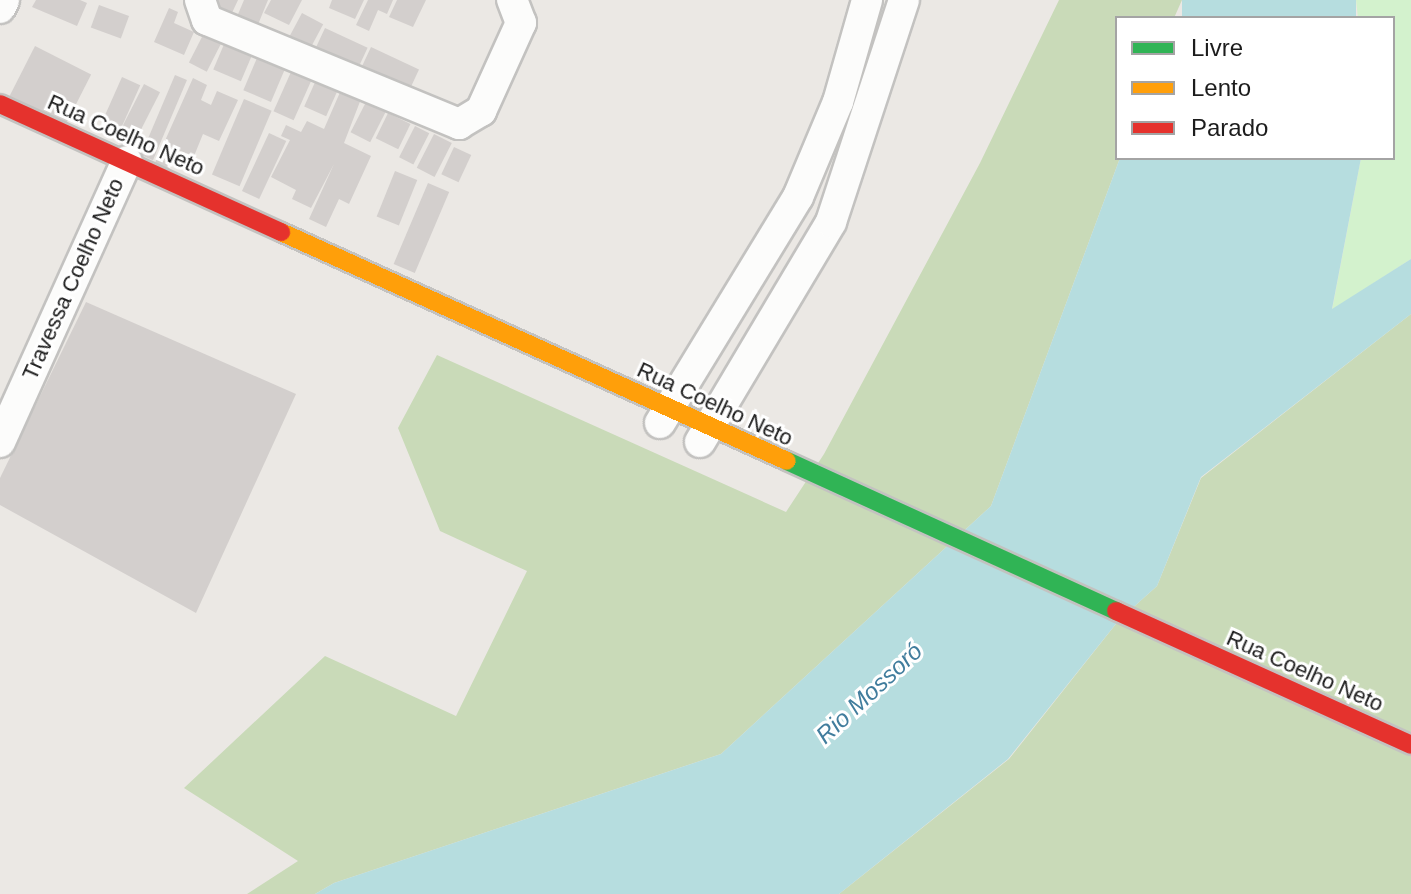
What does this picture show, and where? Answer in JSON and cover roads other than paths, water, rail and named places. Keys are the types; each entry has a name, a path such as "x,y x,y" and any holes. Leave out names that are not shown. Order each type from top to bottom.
{"main road":[{"name":"Rua Coelho Neto","path":"0,104 123,170 686,432 1168,643 1411,757"},
{"name":"Rua Coelho Neto","path":"0,125 123,170"},
{"name":"Rua Coelho Neto","path":"741,463 894,521"},
{"name":"Rua Coelho Neto","path":"1168,643 1411,745"}],"street":[{"path":"0,8 4,0"},
{"path":"686,432 798,197 838,102 867,0"},
{"path":"686,432 831,222 904,0"},
{"path":"200,4 207,20 459,124 481,111 521,23 513,1"},
{"name":"Travessa Coelho Neto","path":"0,442 123,170"}],"water":[{"path":"1182,0 1356,0 1356,16 1182,16"},
{"name":"Rio Mossoró","path":"1119,160 1361,160 1332,309 1411,259 1411,314 1201,477 1157,586 1119,620 1008,759 839,894 315,894 334,883 721,754 991,506"}]}
